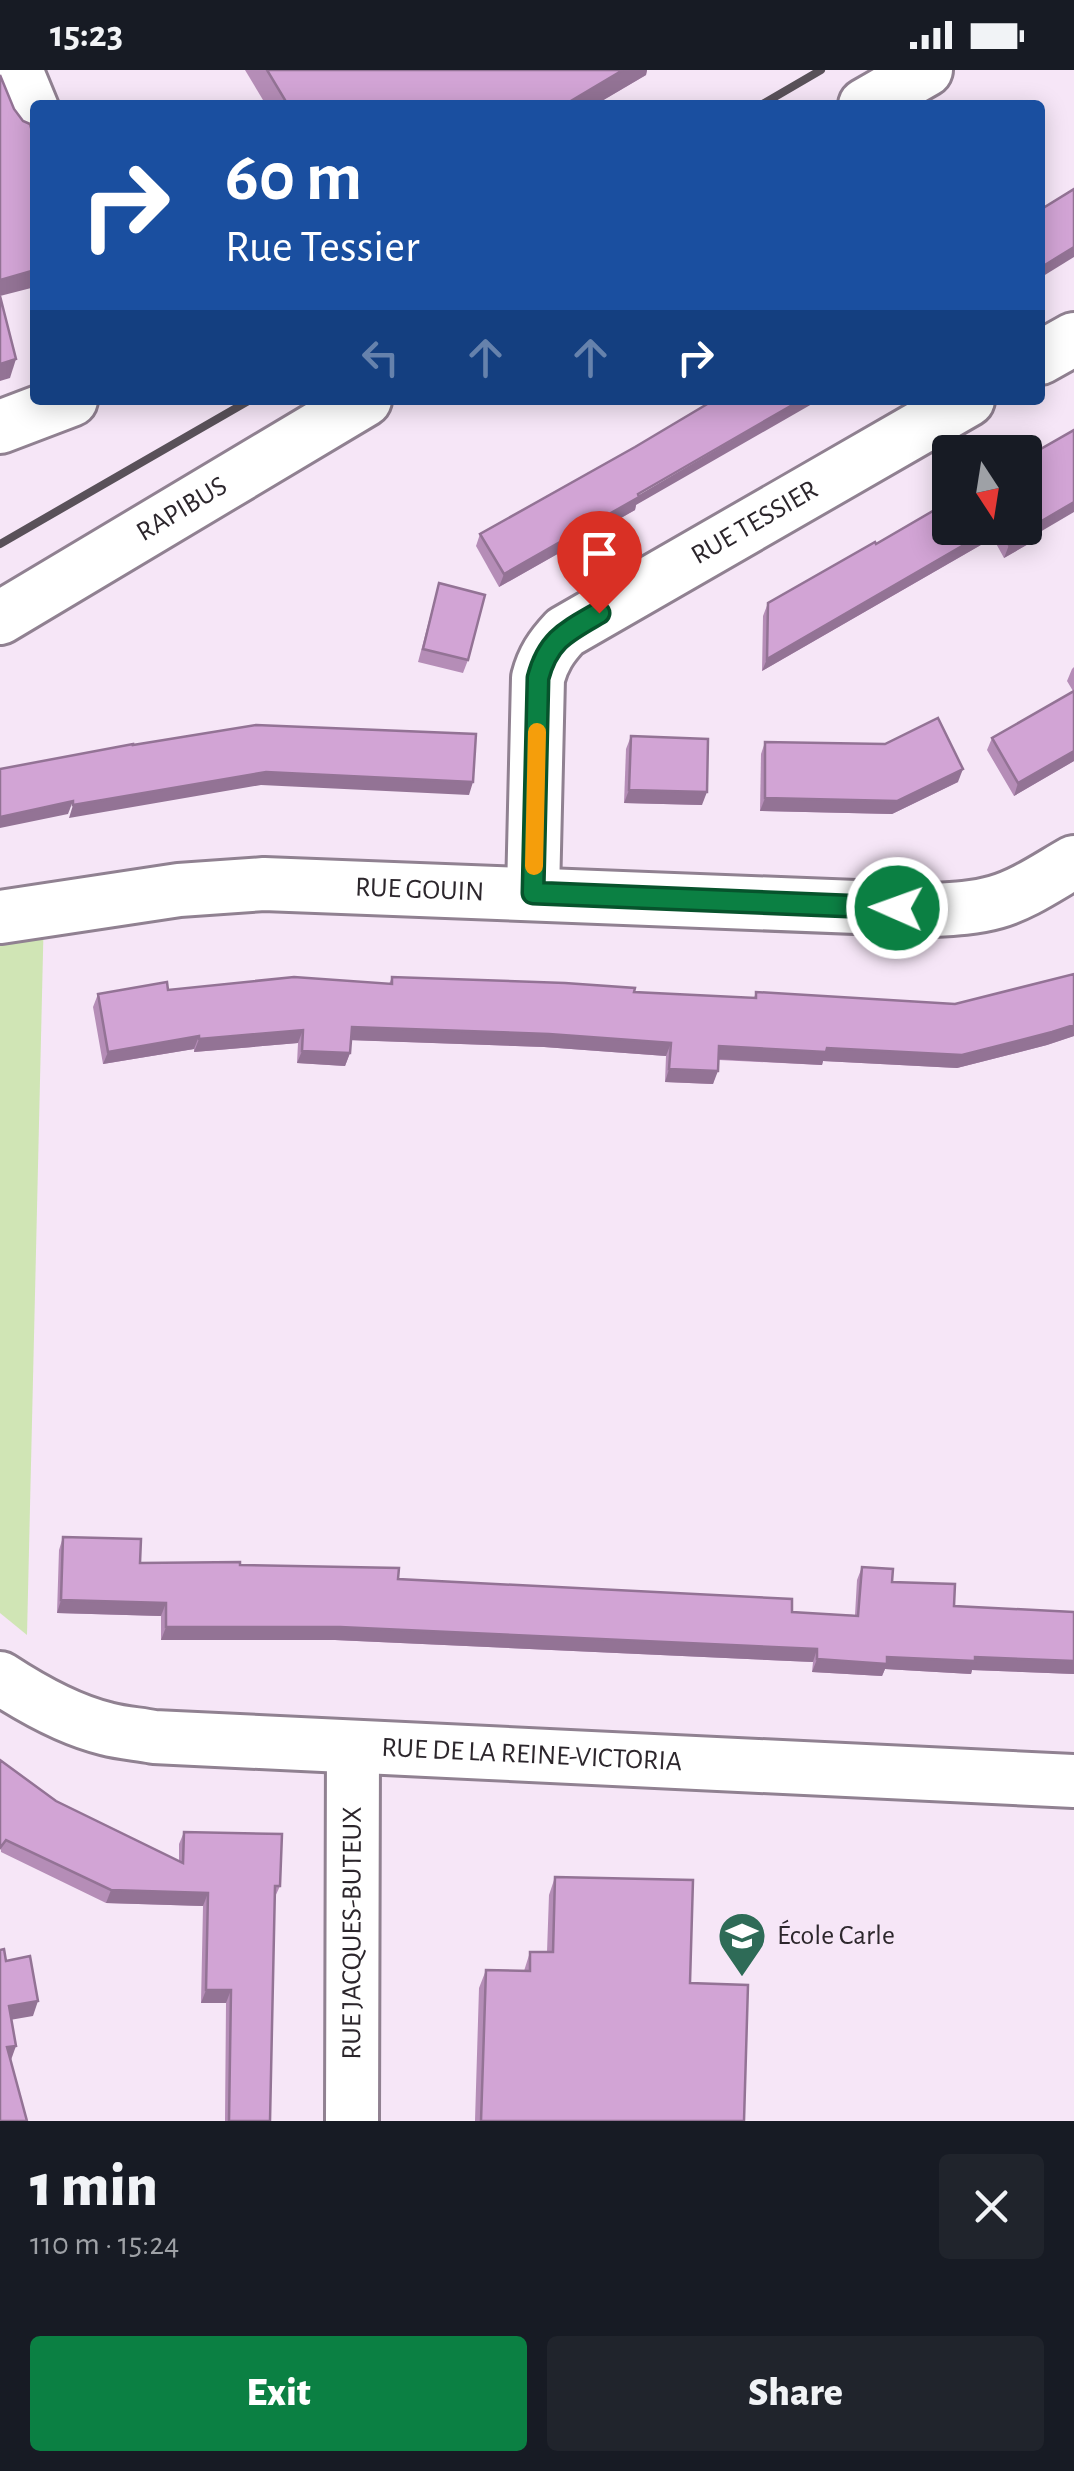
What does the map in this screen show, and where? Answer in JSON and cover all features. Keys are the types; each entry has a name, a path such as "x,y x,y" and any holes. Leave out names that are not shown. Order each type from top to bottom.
{"street":[{"path":"16,70 30,104"},
{"path":"875,100 926,70"},
{"path":"1045,355 1074,339"},
{"path":"0,427 58,405"},
{"name":"RAPIBUS","path":"0,618 357,405"},
{"name":"RUE TESSIER","path":"533,893 538,678 550,647 565,632 959,405"},
{"name":"RUE GOUIN","path":"0,917 221,886 264,884 933,910 998,901 1074,862"},
{"name":"RUE DE LA REINE-VICTORIA","path":"0,1678 40,1702 105,1729 154,1737 1074,1781"},
{"name":"RUE JACQUES-BUTEUX","path":"352,2121 353,1748"}],"green space":[{"path":"44,910 27,1635 0,1613 0,917"}],"building":[{"path":"267,70 623,70 572,100 285,100"},
{"path":"0,75 14,109 30,124 30,271 0,280"},
{"path":"1074,189 1074,247 1045,265 1045,207"},
{"path":"0,296 16,359 0,364"},
{"path":"706,405 792,405 504,574 480,534"},
{"path":"1074,430 1074,502 1042,521 1042,448"},
{"path":"932,511 932,545 964,545 767,659 768,603"},
{"path":"439,583 485,595 468,660 423,649"},
{"path":"1074,691 1074,751 1018,783 992,738"},
{"path":"938,718 963,769 897,801 765,798 765,742 885,744"},
{"path":"256,725 476,734 473,782 266,772 73,805 73,801 0,817 0,769"},
{"path":"631,736 708,739 707,792 629,790"},
{"path":"1074,974 1074,1025 1052,1032 962,1055 719,1046 718,1071 669,1069 671,1043 352,1027 350,1053 302,1051 303,1030 199,1036 108,1052 98,994 167,982 168,990 294,977 392,984 392,977 565,983 635,988 634,992 756,998 756,992 955,1004"},
{"path":"63,1537 141,1539 140,1563 399,1568 398,1579 792,1599 792,1612 858,1616 862,1567 893,1569 892,1582 955,1584 954,1606 1074,1612 1074,1661 887,1657 887,1664 817,1659 817,1649 340,1627 166,1627 166,1603 61,1600"},
{"path":"0,1760 56,1801 183,1863 184,1832 282,1834 280,1886 275,1886 270,2121 229,2121 231,1990 206,1990 208,1893 111,1890 6,1840 0,1848"},
{"path":"555,1877 693,1880 690,1983 748,1985 744,2121 481,2121 486,1970 530,1971 530,1952 553,1952"},
{"path":"4,1949 6,1961 30,1956 38,2001 9,2006 16,2046 7,2047 27,2121 0,2121 0,1950"}],"railway":[{"path":"770,100 821,70"},
{"path":"0,544 241,405"}],"slow traffic":[{"path":"534,866 537,732"}],"place":[{"name":"École Carle","path":"742,1978"}],"route":[{"path":"599,613 565,632 550,647 538,678 533,893 897,908"}]}
